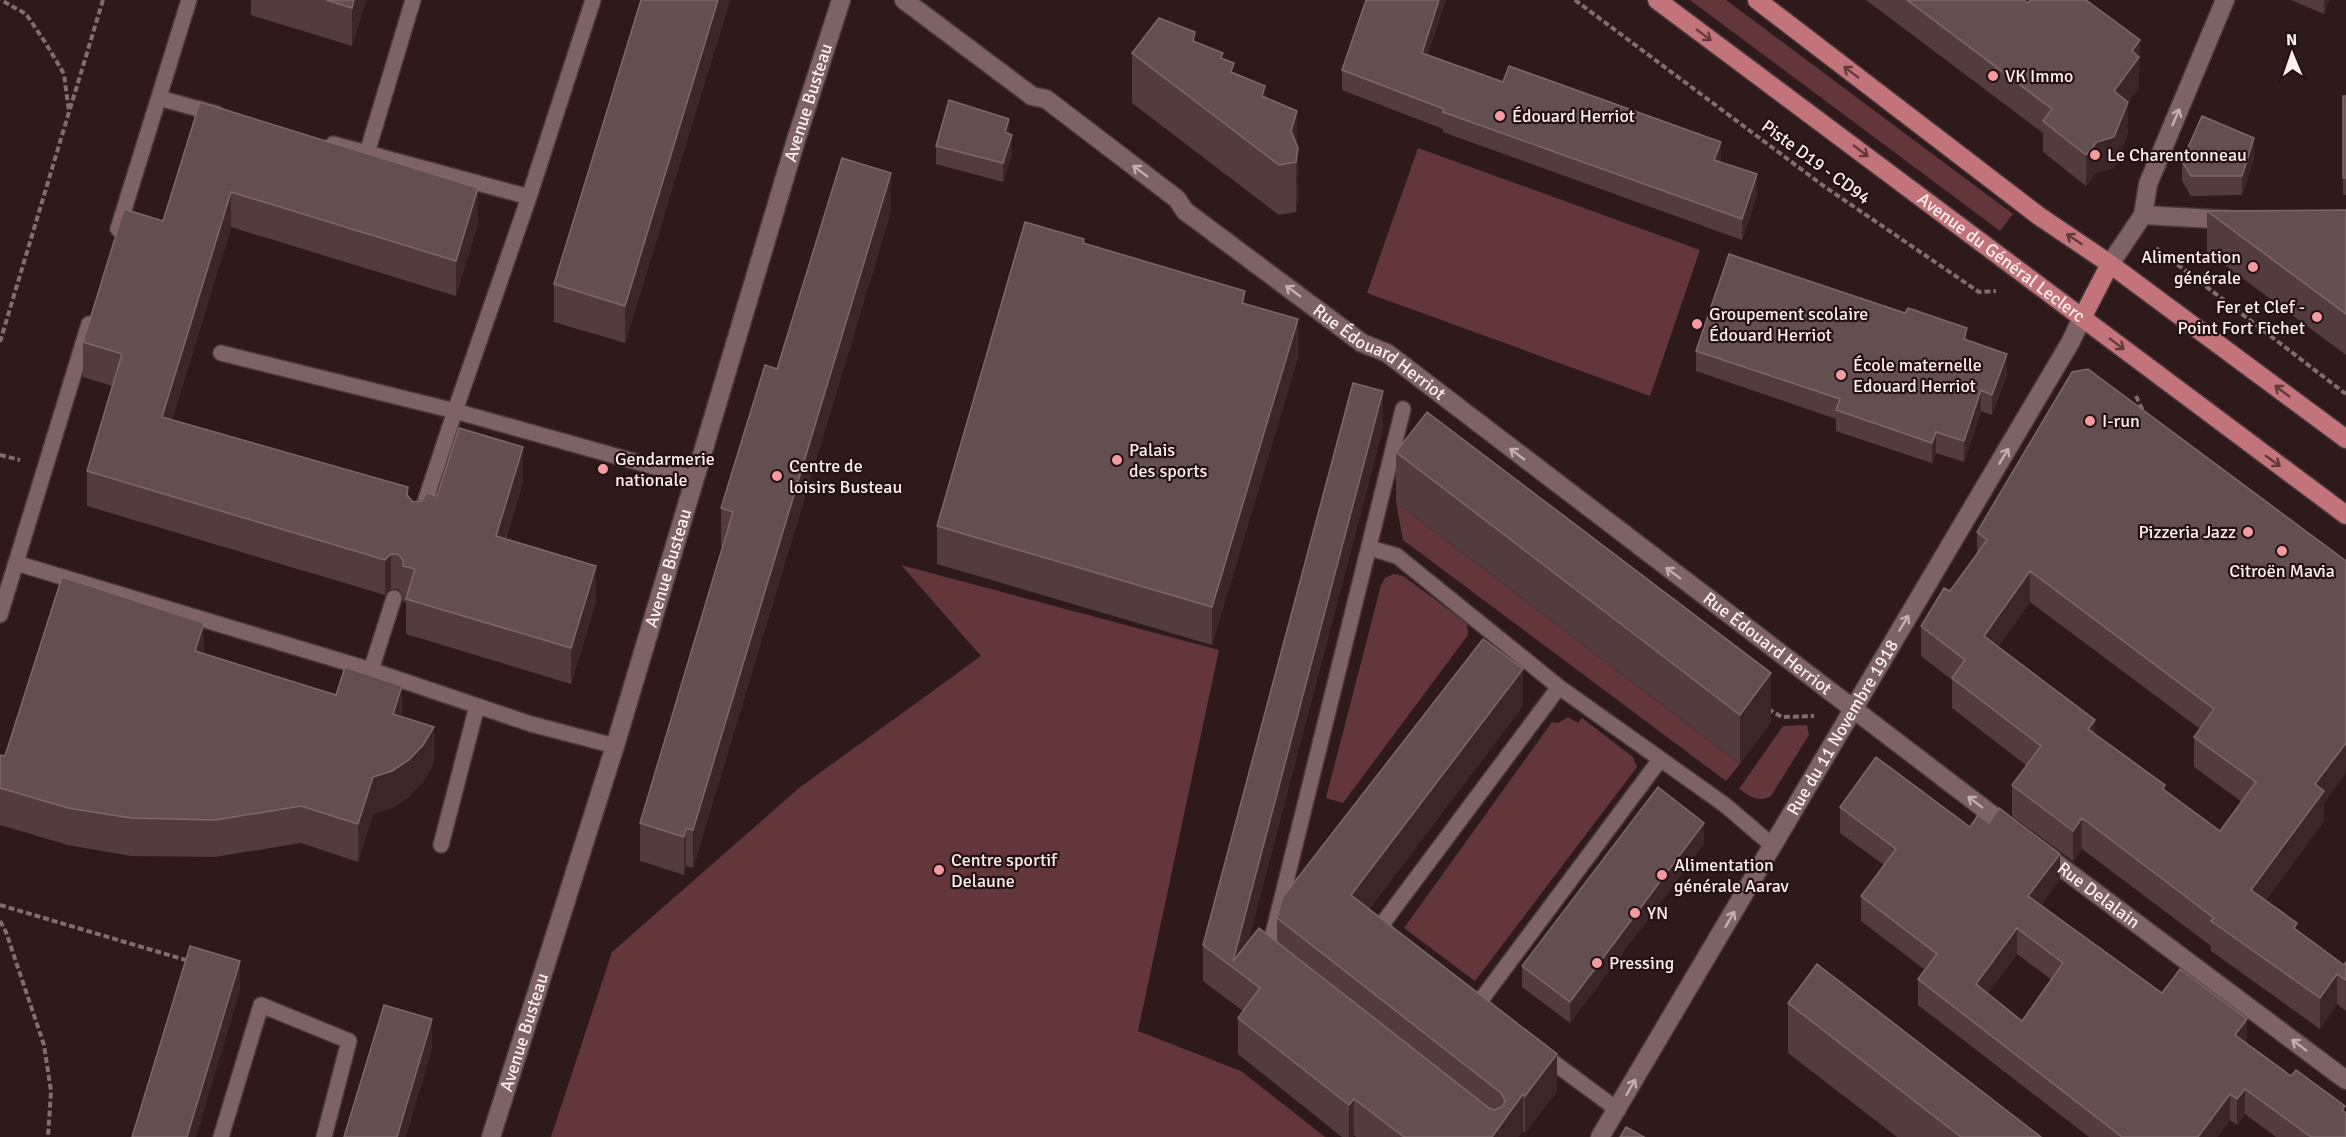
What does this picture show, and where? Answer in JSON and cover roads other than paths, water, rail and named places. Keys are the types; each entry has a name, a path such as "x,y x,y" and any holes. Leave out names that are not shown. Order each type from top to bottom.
{"main road":[{"name":"Avenue du Général Leclerc","path":"1657,0 2346,515"},
{"path":"1757,0 2039,216 2110,264 2346,439"},
{"path":"2082,318 2110,264"}],"street":[{"name":"Avenue Busteau","path":"491,1137 615,746 694,478 841,0"},
{"name":"Rue Édouard Herriot","path":"904,0 1032,96 1046,99 1177,200 1185,211 1362,343 1387,353 1853,710"},
{"path":"2110,264 2143,215 2148,184 2225,0"},
{"path":"2143,215 2178,219 2252,220"},
{"name":"Rue du 11 Novembre 1918","path":"1600,1137 2070,343 2082,318"},
{"name":"Rue Delalain","path":"1853,710 2346,1080"}],"lane":[{"path":"114,244 189,0"},
{"path":"367,153 413,0"},
{"path":"416,528 529,197 593,0"},
{"path":"159,98 228,117"},
{"path":"321,141 529,197"},
{"path":"0,615 93,311"},
{"path":"221,353 455,411 694,478"},
{"path":"1275,966 1266,959 1403,409"},
{"path":"1370,548 1397,556 1559,687 1659,761 1725,805 1773,846"},
{"path":"16,563 371,670 531,724 615,746"},
{"path":"371,670 394,598"},
{"path":"1395,945 1377,931 1559,687"},
{"path":"441,845 477,706"},
{"path":"1476,1008 1659,761"},
{"path":"220,1137 261,1005 349,1041 324,1137"},
{"path":"1531,1047 1618,1110"}],"place":[{"name":"VK Immo","path":"1993,76"},
{"name":"Édouard Herriot","path":"1500,116"},
{"name":"Le Charentonneau","path":"2095,155"},
{"name":"Alimentation générale","path":"2253,267"},
{"name":"Fer et Clef - Point Fort Fichet","path":"2317,317"},
{"name":"Groupement scolaire Édouard Herriot","path":"1697,324"},
{"name":"École maternelle Edouard Herriot","path":"1841,375"},
{"name":"I-run","path":"2090,421"},
{"name":"Palais des sports","path":"1117,460"},
{"name":"Gendarmerie nationale","path":"603,469"},
{"name":"Centre de loisirs Busteau","path":"777,476"},
{"name":"Pizzeria Jazz","path":"2248,532"},
{"name":"Citroën Mavia","path":"2282,551"},
{"name":"Centre sportif Delaune","path":"939,870"},
{"name":"Alimentation générale Aarav","path":"1662,875"},
{"name":"YN","path":"1635,913"},
{"name":"Pressing","path":"1597,963"}]}
